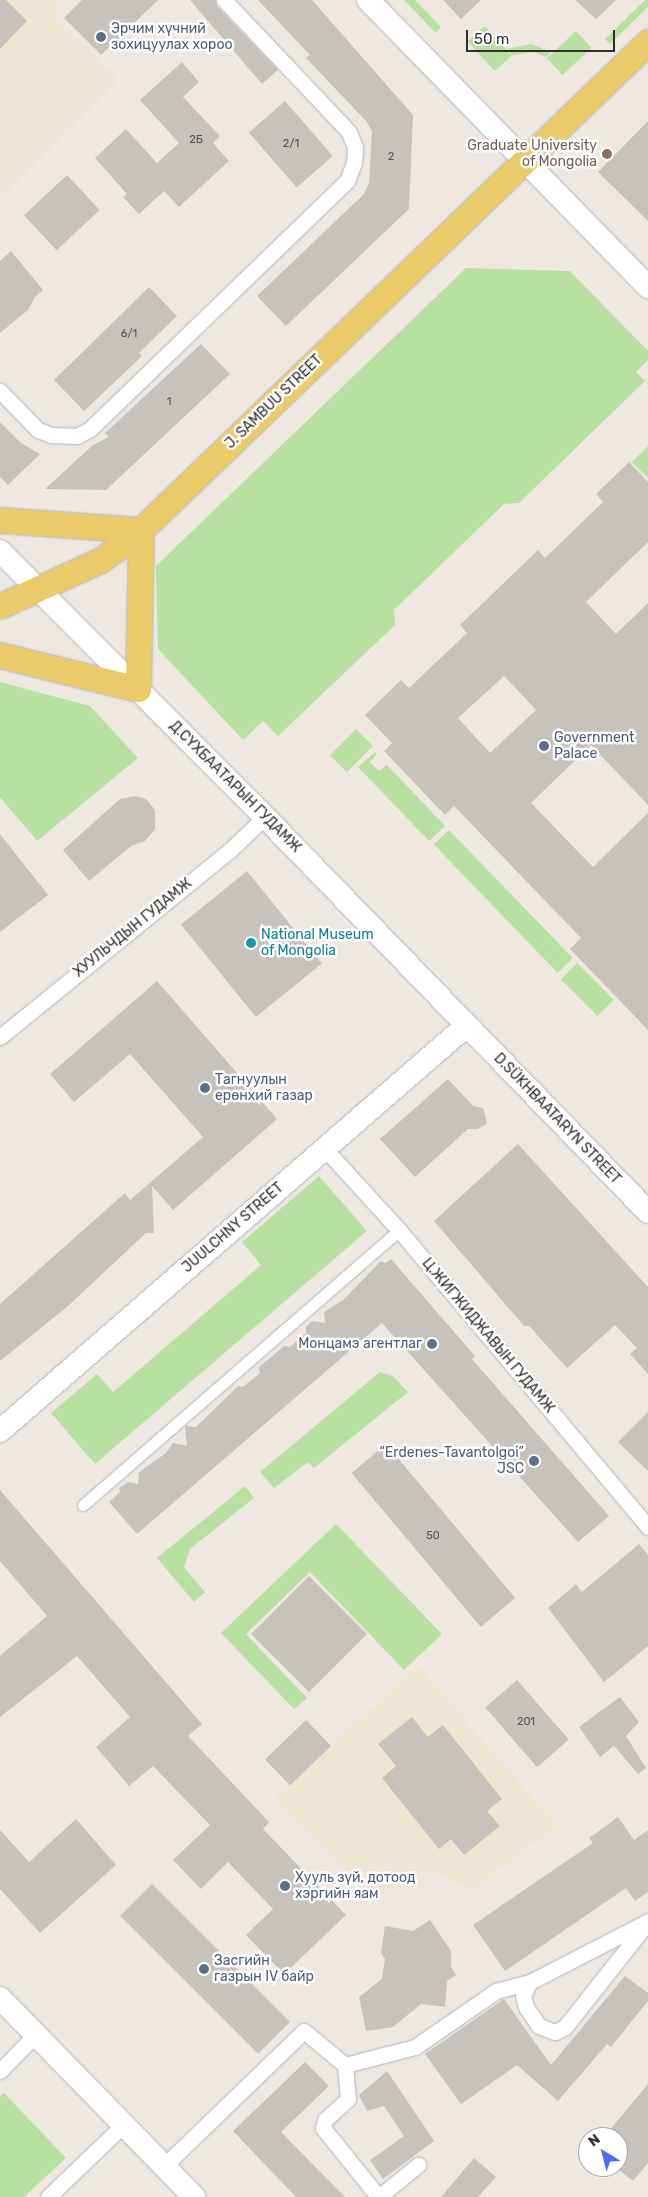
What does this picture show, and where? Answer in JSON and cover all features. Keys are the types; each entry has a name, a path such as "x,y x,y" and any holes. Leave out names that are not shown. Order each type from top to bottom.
{"main road":[{"path":"368,0 648,287"},
{"name":"J. SAMBUU STREET","path":"0,606 100,560 141,530 648,42"},
{"path":"0,520 141,530 138,689 0,655"},
{"name":"Д.СҮХБААТАРЫН ГУДАМЖ","path":"0,551 265,817 466,1026"},
{"name":"JUULCHNY STREET","path":"0,1431 466,1026"},
{"name":"D.SÜKHBAATARYN STREET","path":"466,1026 648,1212"},
{"path":"0,1998 194,2197"}],"street":[{"path":"0,391 38,430 62,437 77,436 90,429 347,181 354,163 354,147 349,132 224,0"},
{"name":"ХУУЛЬЧДЫН ГУДАМЖ","path":"0,1037 229,851 265,817"},
{"name":"Ц.ЖИГЖИДЖАВЫН ГУДАМЖ","path":"325,1149 399,1230 648,1527"},
{"path":"83,1505 399,1230"},
{"path":"530,1982 523,1994 526,2007 539,2026 555,2032 560,2030 648,1922"},
{"path":"345,2065 415,2047 496,1990 530,1982 648,1922"},
{"path":"164,2166 304,2031 345,2065 348,2099 325,2120 323,2128 376,2194 381,2195 418,2165"},
{"path":"0,2071 35,2035"},
{"path":"48,2197 123,2125"}],"shaded area":[{"path":"0,0 54,0 63,8 53,17 120,79 1,199"},
{"path":"418,1666 557,1826 470,1890 426,1869 375,1897 274,1798"}],"green space":[{"path":"404,0 415,0 441,27 436,33"},
{"path":"645,0 648,0 648,7 610,44 605,39"},
{"path":"485,26 512,56 495,71 468,41"},
{"path":"576,31 592,48 562,75 547,58"},
{"path":"531,44 551,52 546,57 534,52 512,55 507,49"},
{"path":"466,268 570,271 648,351 648,360 636,372 645,381 519,503 504,504 394,610 395,625 278,736 263,721 243,740 158,649 156,566"},
{"path":"648,446 648,478 632,462"},
{"path":"0,682 90,706 138,758 37,841 0,797"},
{"path":"356,729 373,746 347,772 330,755"},
{"path":"375,752 377,754 370,762 379,771 387,765 445,826 429,841 358,767"},
{"path":"449,830 573,958 558,973 434,845"},
{"path":"577,963 614,1000 598,1016 561,979"},
{"path":"319,1176 367,1231 95,1464 51,1413 97,1374 113,1392 261,1265 242,1242"},
{"path":"380,1372 393,1376 408,1392 314,1468 308,1462 274,1488 260,1472"},
{"path":"245,1486 254,1498 190,1549 184,1567 205,1592 194,1602 157,1558"},
{"path":"336,1524 442,1634 404,1670 310,1572 246,1634 307,1698 294,1709 221,1633"},
{"path":"4,2093 66,2158 24,2197 0,2197 0,2096"}],"building":[{"path":"0,0 6,0 27,21 0,49"},
{"name":"Эрчим хүчний зохицуулах хороо","path":"82,0 158,0 101,55 64,18"},
{"path":"190,0 215,0 217,6 278,70 262,84"},
{"path":"258,0 312,0 413,115 409,209 286,326 257,296 364,194 369,183 372,132 367,122 306,58 310,55"},
{"path":"443,0 481,0 461,19"},
{"path":"575,0 616,0 596,19"},
{"path":"182,62 199,82 183,97 220,136 213,143 229,161 179,207 164,191 139,214 123,197 127,194 95,158 126,129 157,163 179,143 140,100"},
{"path":"285,101 333,156 297,188 249,132"},
{"path":"648,121 648,221 598,172"},
{"path":"67,175 100,210 57,250 24,215"},
{"path":"11,251 43,290 35,297 28,310 0,333 0,261"},
{"path":"149,287 177,316 139,353 142,356 84,411 54,380"},
{"path":"201,344 230,374 106,490 45,489 93,445 109,437 105,433"},
{"path":"0,422 21,443 40,454 8,485 0,477"},
{"name":"Government Palace","path":"629,462 648,482 648,542 586,602 616,634 648,603 648,805 591,745 531,803 593,867 648,813 648,1030 570,949 581,938 454,806 445,815 384,751 392,743 365,715 401,680 409,688 467,633 460,625 538,550 545,558 603,502 596,494","holes":["504,676 536,710 490,753 458,718"]},
{"path":"135,796 146,799 155,810 155,829 145,841 131,846 89,881 63,850 120,799"},
{"path":"0,834 48,895 0,932"},
{"name":"National Museum of Mongolia","path":"247,871 322,963 256,1017 181,924"},
{"name":"Тагнуулын ерөнхий газар","path":"157,981 277,1119 173,1210 152,1186 154,1233 146,1233 68,1306 0,1361 0,1304 125,1193 130,1200 203,1137 130,1054 74,1102 50,1074"},
{"path":"448,1079 473,1106 483,1108 487,1123 478,1129 468,1129 415,1177 380,1139"},
{"path":"518,1144 648,1287 648,1374 630,1354 637,1348 615,1325 567,1368 529,1326 524,1326 434,1221"},
{"path":"391,1259 475,1356 472,1359 609,1516 578,1542 382,1323 137,1534 109,1502 120,1492 119,1488 128,1482 138,1484 139,1472 166,1453 173,1443 187,1446 185,1426 196,1427 238,1386 243,1387 260,1373 259,1367 284,1346 290,1347 306,1333 306,1327 312,1321 325,1323 324,1312 343,1300 381,1261 385,1263"},
{"path":"648,1412 648,1471 618,1442"},
{"path":"386,1444 515,1598 481,1627 352,1473"},
{"path":"0,1490 202,1724 188,1736 269,1822 263,1829 346,1915 284,1974 246,1935 273,1909 228,1862 201,1889 173,1860 210,1825 153,1766 129,1786 96,1747 130,1717 77,1656 0,1717 0,1656 47,1616 0,1561"},
{"path":"639,1544 648,1555 648,1646 604,1682 548,1608 576,1584 582,1592"},
{"path":"309,1576 367,1634 309,1692 251,1634"},
{"path":"517,1680 569,1740 537,1767 485,1708"},
{"path":"620,1697 639,1722 626,1736 646,1768 638,1774 614,1746 600,1757 579,1727"},
{"path":"412,1717 428,1737 443,1725 502,1799 487,1811 500,1826 464,1855 451,1839 439,1849 382,1778 396,1766 378,1744"},
{"path":"306,1720 331,1746 290,1785 265,1760"},
{"path":"618,1817 634,1840 648,1830 648,1892 635,1901 626,1888 505,1971 473,1925 593,1843 589,1838"},
{"path":"76,1819 116,1865 40,1933 0,1889 0,1830 29,1862"},
{"name":"Засгийн газрын IV байр","path":"152,1884 290,2022 258,2054 120,1916"},
{"path":"430,1920 451,1951 451,1967 456,1975 447,1981 445,2007 421,2004 393,2027 366,2031 359,1997 382,1979 385,1959 381,1953 385,1926 413,1931"},
{"path":"625,1976 648,1993 648,2001 611,2047 607,2044 558,2101 517,2065 461,2104 425,2054 504,1999 551,2065"},
{"path":"305,2062 329,2086 281,2132 345,2197 296,2197 233,2131"},
{"path":"387,2071 434,2141 383,2179 370,2160 404,2136 384,2106 367,2111 359,2095"},
{"path":"648,2084 648,2163 633,2181 628,2177 628,2127 612,2127"},
{"path":"474,2158 496,2177 478,2197 441,2197"}],"place":[{"name":"Эрчим хүчний зохицуулах хороо","path":"101,37"},
{"name":"Graduate University of Mongolia","path":"607,154"},
{"name":"Government Palace","path":"544,746"},
{"name":"National Museum of Mongolia","path":"251,943"},
{"name":"Тагнуулын ерөнхий газар","path":"205,1088"},
{"name":"Монцамэ агентлаг","path":"432,1344"},
{"name":"“Erdenes-Tavantolgoi” JSC","path":"534,1461"},
{"name":"Хууль зүй, дотоод хэргийн яам","path":"285,1886"},
{"name":"Засгийн газрын IV байр","path":"204,1969"}]}
